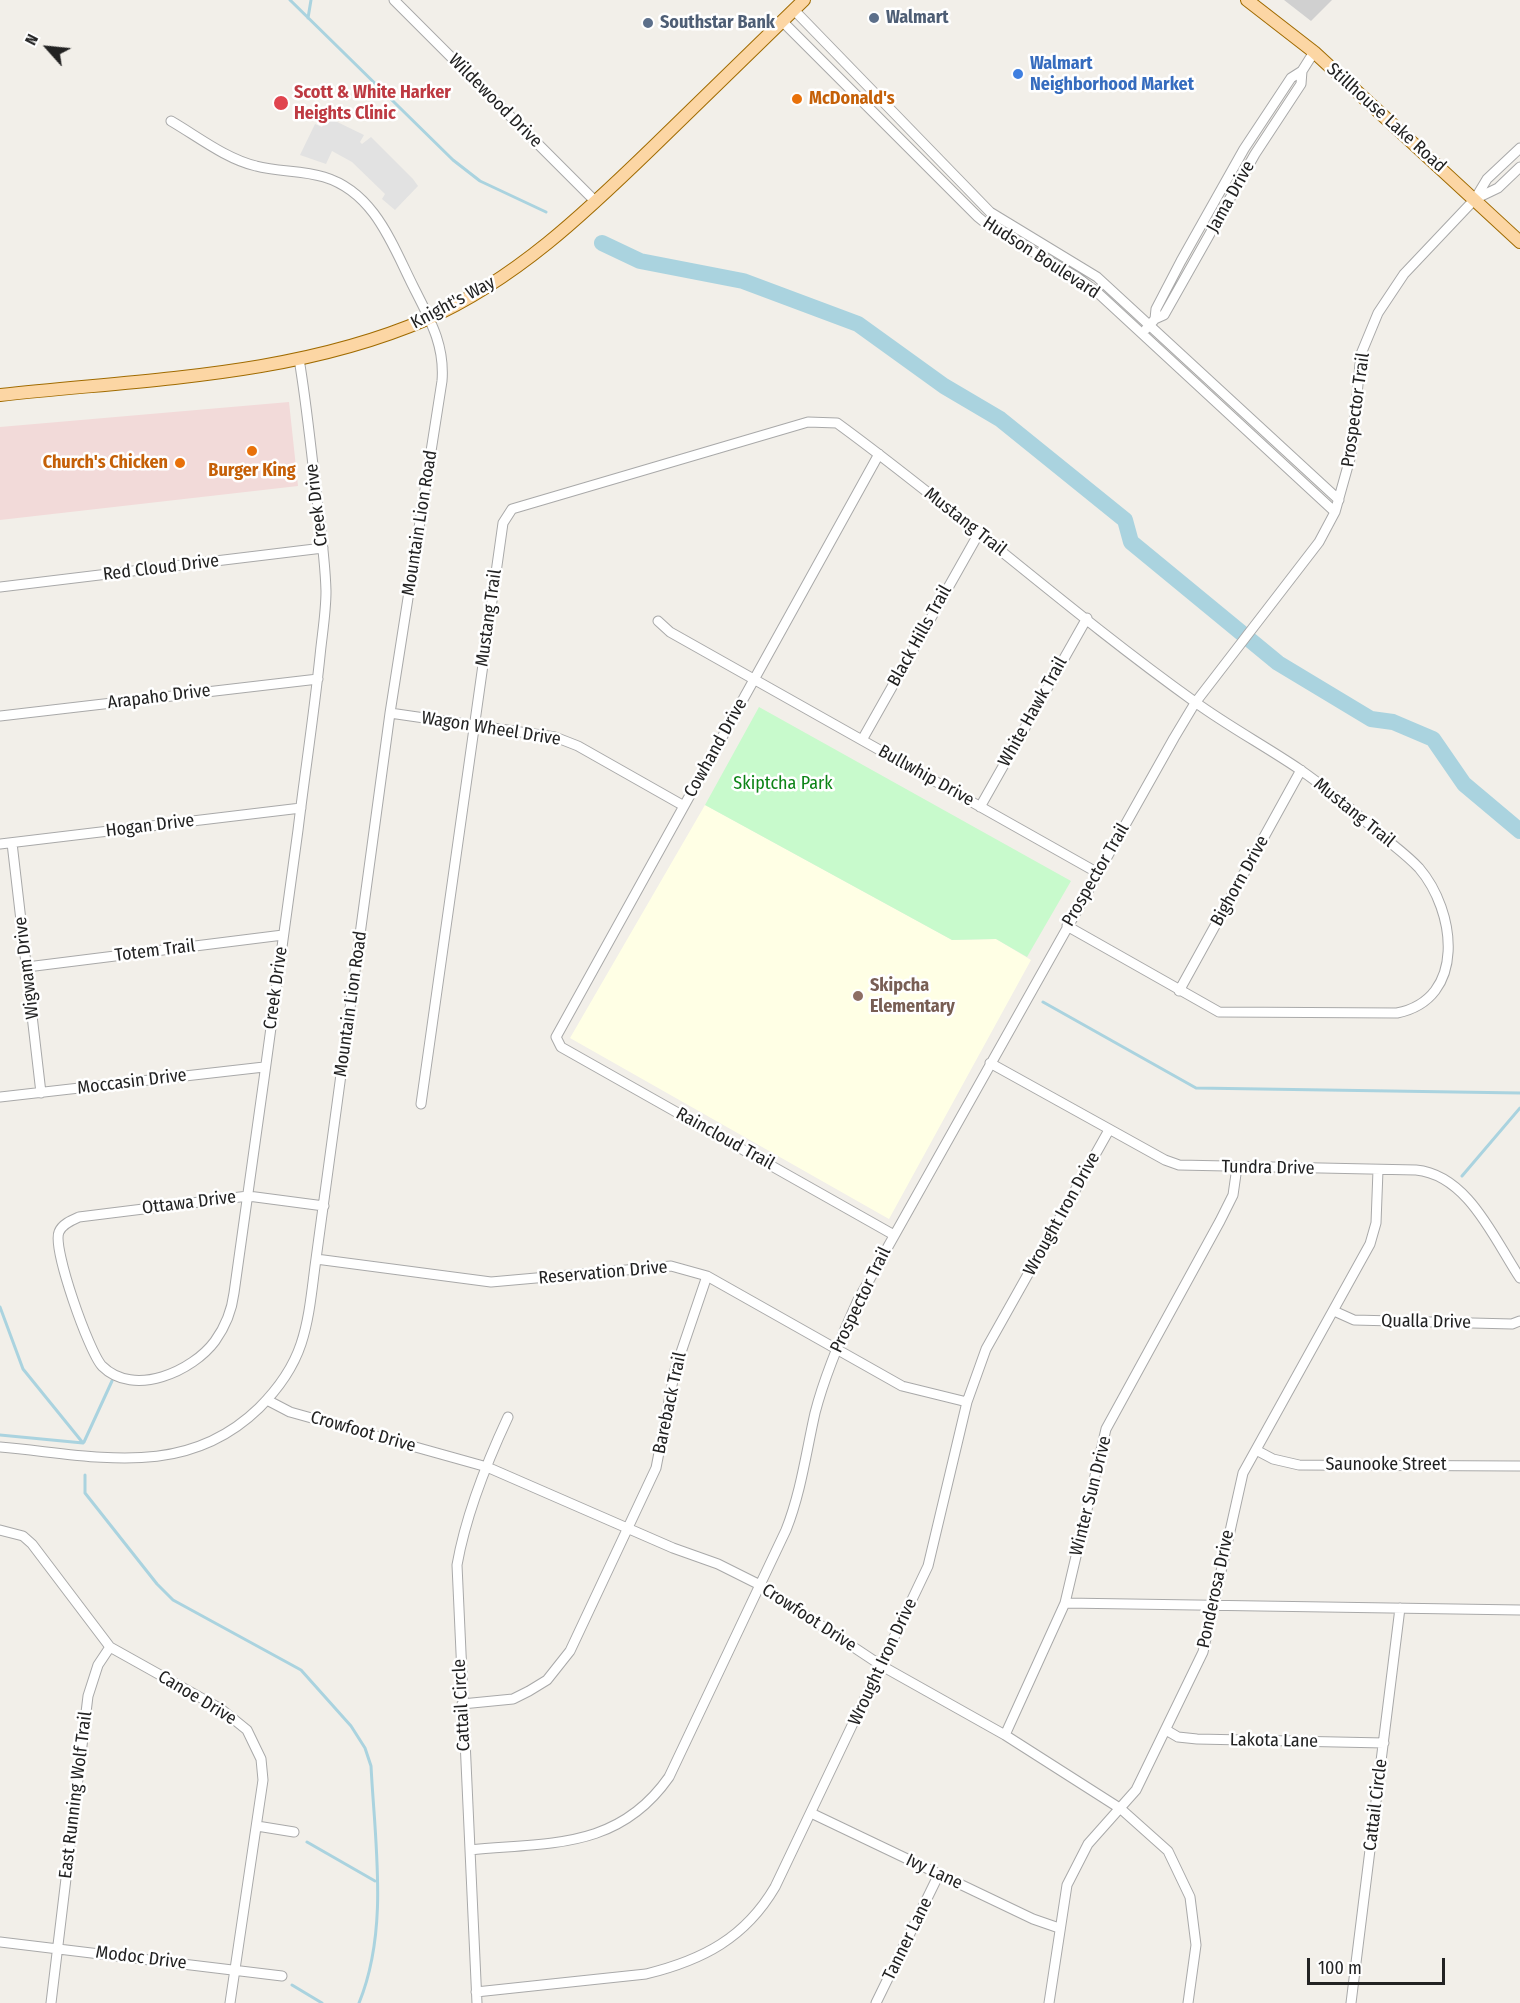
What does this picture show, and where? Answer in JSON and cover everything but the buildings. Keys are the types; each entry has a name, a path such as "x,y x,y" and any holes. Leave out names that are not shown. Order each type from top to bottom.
{"main road":[{"name":"Knight's Way","path":"0,395 245,369 299,359 369,340 430,318 476,294 558,236 804,0"},
{"name":"Stillhouse Lake Road","path":"1247,0 1314,52 1520,242"}],"street":[{"name":"Wildewood Drive","path":"394,0 596,202"},
{"name":"Hudson Boulevard","path":"794,10 963,186 998,219 1064,255 1097,277 1152,322 1339,500"},
{"name":"Hudson Boulevard","path":"782,21 989,226 1078,279 1142,333 1335,512"},
{"name":"Jama Drive","path":"1142,333 1152,322 1156,309 1181,261 1244,149 1292,78 1302,71 1314,52"},
{"path":"843,81 853,70"},
{"path":"891,128 900,120"},
{"name":"Mountain Lion Road","path":"0,1447 144,1459 168,1457 191,1450 231,1432 267,1400 282,1382 301,1345 324,1206 390,714 442,381 443,363 430,318 380,219 350,190 324,177 256,166 242,161 171,121"},
{"name":"Prospector Trail","path":"470,1850 583,1838 610,1829 647,1804 669,1777 795,1508 816,1413 836,1349 858,1300 1067,926 1195,703 1319,542 1335,512 1351,455 1361,354 1374,321 1404,274 1475,199 1487,179 1520,148"},
{"name":"Prospector Trail","path":"1475,199 1498,188 1520,167"},
{"path":"955,193 963,186"},
{"name":"Creek Drive","path":"59,1231 57,1246 70,1292 94,1354 103,1367 116,1376 147,1380 188,1365 217,1340 232,1304 248,1196 318,679 326,594 323,548 299,359"},
{"name":"Mustang Trail","path":"421,1104 503,523 513,508 807,422 837,423 1195,703 1301,770 1338,797 1418,867 1433,886 1444,913 1449,940 1447,963 1439,986 1429,999 1414,1010 1397,1013 1219,1012 1067,926"},
{"name":"Cowhand Drive","path":"558,1042 556,1037 879,454"},
{"name":"Black Hills Trail","path":"862,740 979,533"},
{"name":"Red Cloud Drive","path":"0,587 323,548"},
{"name":"White Hawk Trail","path":"980,807 1087,618"},
{"name":"Bullwhip Drive","path":"658,621 670,632 1098,873"},
{"name":"Arapaho Drive","path":"0,716 318,679"},
{"name":"Wagon Wheel Drive","path":"390,714 555,737 568,741 684,806"},
{"name":"Bighorn Drive","path":"1179,991 1301,770"},
{"name":"Hogan Drive","path":"0,844 301,808"},
{"name":"Wigwam Drive","path":"12,843 41,1093"},
{"name":"Totem Trail","path":"27,967 283,935"},
{"name":"Raincloud Trail","path":"558,1042 572,1053 894,1236"},
{"name":"Tundra Drive","path":"990,1063 1109,1130 1179,1165 1429,1172 1454,1184 1468,1199 1520,1278"},
{"name":"Moccasin Drive","path":"0,1096 264,1067"},
{"name":"Wrought Iron Drive","path":"476,1992 646,1974 673,1968 721,1945 754,1920 766,1903 811,1813 928,1566 967,1402 986,1349 1109,1130"},
{"name":"Winter Sun Drive","path":"1005,1735 1065,1603 1106,1429 1233,1195 1237,1167"},
{"name":"Ponderosa Drive","path":"1049,2003 1067,1885 1077,1863 1101,1827 1121,1809 1136,1790 1203,1652 1243,1473 1362,1260 1376,1223 1378,1170"},
{"name":"Ottawa Drive","path":"59,1231 67,1223 79,1217 248,1196 324,1206"},
{"name":"Reservation Drive","path":"316,1259 491,1282 670,1266 707,1276 902,1386 967,1402"},
{"name":"Bareback Trail","path":"462,1704 513,1699 547,1680 570,1651 630,1530 656,1468 679,1353 707,1276"},
{"name":"Qualla Drive","path":"1334,1311 1354,1320 1512,1324 1520,1321"},
{"name":"Crowfoot Drive","path":"267,1400 290,1412 487,1467 630,1530 718,1564 760,1585 882,1666 1005,1735 1121,1809 1168,1851 1190,1897 1196,1945 1188,2003"},
{"name":"Cattail Circle","path":"477,2003 457,1565 462,1538 487,1467 508,1417"},
{"name":"Saunooke Street","path":"1256,1450 1273,1459 1299,1465 1520,1466"},
{"name":"Canoe Drive","path":"0,1530 23,1536 32,1544 110,1647 221,1709 247,1730 261,1759 263,1780 230,2003"},
{"path":"1065,1603 1520,1610"},
{"name":"Cattail Circle","path":"1351,2003 1400,1608"},
{"name":"East Running Wolf Trail","path":"51,2003 88,1696 98,1665 110,1647"},
{"name":"Lakota Lane","path":"1166,1730 1178,1737 1197,1739 1384,1743"},
{"name":"Ivy Lane","path":"811,1813 1033,1919 1059,1928"},
{"path":"257,1826 294,1832"},
{"name":"Tanner Lane","path":"876,2003 939,1874"},
{"name":"Modoc Drive","path":"0,1942 282,1976"}],"shaded area":[{"path":"1284,0 1332,0 1311,21"},
{"path":"327,117 364,135 360,142 362,144 371,137 413,179 418,186 395,210 382,199 385,194 352,162 332,151 326,164 300,155 315,124 322,127"},
{"path":"289,402 298,486 0,520 0,427"},
{"path":"705,805 952,940 996,939 1031,960 889,1219 570,1038"}],"green space":[{"name":"Skiptcha Park","path":"759,707 1071,881 1027,957 996,939 952,940 705,805"}],"waterway":[{"path":"290,0 453,160 480,181 546,212"},
{"path":"308,18 311,0"},
{"path":"602,243 640,261 743,281 858,324 944,386 1000,419 1125,520 1131,542 1278,663 1371,719 1393,722 1433,739 1464,784 1520,831"},
{"path":"1043,1002 1196,1088 1520,1093"},
{"path":"1462,1176 1520,1108"},
{"path":"0,1307 23,1369 83,1443"},
{"path":"84,1442 112,1381"},
{"path":"0,1435 83,1443"},
{"path":"85,1475 85,1493 157,1584 173,1600 301,1670 351,1726 365,1748 371,1766 378,1886 374,1946 359,2003"},
{"path":"307,1842 375,1881"},
{"path":"292,1985 322,2003"}],"place":[{"name":"Walmart","path":"874,18"},
{"name":"Southstar Bank","path":"648,23"},
{"name":"Walmart Neighborhood Market","path":"1018,74"},
{"name":"McDonald's","path":"797,99"},
{"name":"Scott & White Harker Heights Clinic","path":"281,103"},
{"name":"Burger King","path":"252,451"},
{"name":"Church's Chicken","path":"180,463"},
{"name":"Skipcha Elementary","path":"858,996"}]}
